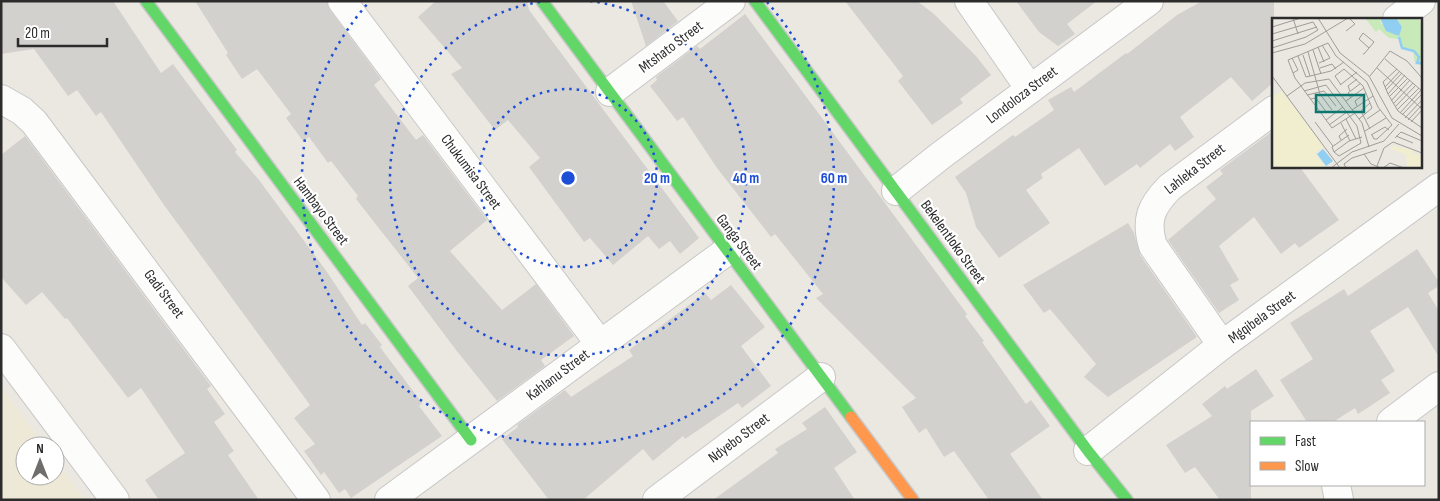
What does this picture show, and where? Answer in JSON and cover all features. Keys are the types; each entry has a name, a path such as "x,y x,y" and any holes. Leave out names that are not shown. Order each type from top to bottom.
{"street":[{"name":"Hambayo Street","path":"146,1 471,440"},
{"name":"Chukumisa Street","path":"342,1 600,344"},
{"name":"Ganga Street","path":"542,1 914,500"},
{"name":"Mtshato Street","path":"610,92 731,1"},
{"name":"Bekelentloko Street","path":"755,1 1088,451 1127,500"},
{"path":"969,1 1030,88"},
{"name":"Londoloza Street","path":"896,191 1030,88 1149,1"},
{"path":"1398,18 1421,1"},
{"name":"Gadi Street","path":"1,99 22,111 34,122 316,500"},
{"name":"Lahleka Street","path":"1222,345 1153,246 1149,234 1149,222 1156,202 1170,187 1272,111"},
{"name":"Mgqibela Street","path":"1088,451 1222,345 1439,188"},
{"name":"Kahlanu Street","path":"389,500 727,251"},
{"path":"1,348 115,500"},
{"name":"Ndyebo Street","path":"657,500 821,377"},
{"path":"1392,421 1439,386"},
{"path":"1336,486 1339,500"}],"shaded area":[{"path":"1,388 37,436 15,436 15,486 65,486 65,473 85,500 1,500"}],"building":[{"path":"1,1 113,1 161,73 173,64 237,150 235,152 259,180 327,272 362,325 365,323 382,345 380,347 422,403 419,406 442,436 351,498 345,489 339,493 324,472 321,475 304,451 315,444 294,418 310,405 164,205 101,112 96,116 77,90 68,96 34,49 1,54"},
{"path":"195,1 327,1 330,10 381,79 374,85 416,140 423,135 487,220 450,251 502,310 536,284 574,336 541,360 545,366 497,401 408,286 418,278 356,199 358,196 331,161 328,163 309,137 303,141 286,118 291,114 257,69 242,79"},
{"path":"436,1 527,1 529,10 699,238 680,254 670,241 659,249 648,236 613,265 590,238 584,242 529,167 540,158 508,120 495,130 451,74 462,68 418,17"},
{"path":"631,1 663,1 678,21 646,46"},
{"path":"845,1 917,1 934,14 976,56 991,75 960,99 963,103 932,125 898,81 903,76"},
{"path":"1016,1 1097,1 1067,24 1075,34 1058,46 1039,32"},
{"path":"1202,1 1274,1 1274,18 1272,18 1272,84 1252,101 1231,77 1180,117 1194,137 1175,151 1170,144 1140,168 1137,164 1105,186 1079,148 1041,174 1043,178 1026,190 1050,223 999,258 976,227 966,193 955,177 1013,135 1015,137 1054,110 1048,100 1071,87 1074,92 1177,15"},
{"path":"745,14 967,314 965,316 984,341 982,342 1026,404 1031,400 1050,426 1010,454 1043,500 989,500 954,451 944,457 926,428 919,433 902,407 916,398 816,298 823,294 775,234 771,237 717,168 683,117 677,121 650,86 657,80 656,77 697,46 700,49"},
{"path":"1272,131 1272,168 1300,168 1339,220 1299,248 1295,243 1281,254 1254,217 1219,246 1239,280 1230,285 1239,300 1219,313 1168,240 1216,199 1206,187 1223,174 1220,170"},
{"path":"25,136 211,386 207,389 225,414 214,422 234,451 228,455 259,500 159,500 145,480 185,453 141,388 128,398 67,318 65,319 42,292 26,305 1,277 1,155"},
{"path":"1128,223 1134,233 1140,255 1197,337 1108,397 1084,377 1096,364 1050,309 1044,313 1023,285"},
{"path":"1417,249 1439,282 1439,286 1428,293 1439,311 1439,357 1408,307 1370,331 1395,371 1381,380 1390,393 1358,414 1355,408 1335,421 1306,421 1280,380 1313,359 1290,323 1344,289 1348,296"},
{"path":"731,285 765,327 741,346 771,386 742,408 738,403 685,439 683,436 653,461 643,449 583,500 549,500 502,439 518,427 517,425 565,390 571,397 633,356 629,350 705,293 711,300"},
{"path":"1256,369 1274,396 1251,411 1251,500 1220,500 1195,467 1185,473 1166,445 1212,416 1202,404 1225,386 1227,389"},
{"path":"825,407 857,452 834,468 855,500 713,500 778,453 775,449 807,429 802,423"}],"traffic: fast":[{"path":"146,1 471,440"},
{"path":"542,1 851,417"},
{"path":"755,1 1088,451 1127,500"}],"traffic: slow":[{"path":"851,417 913,500"}]}
